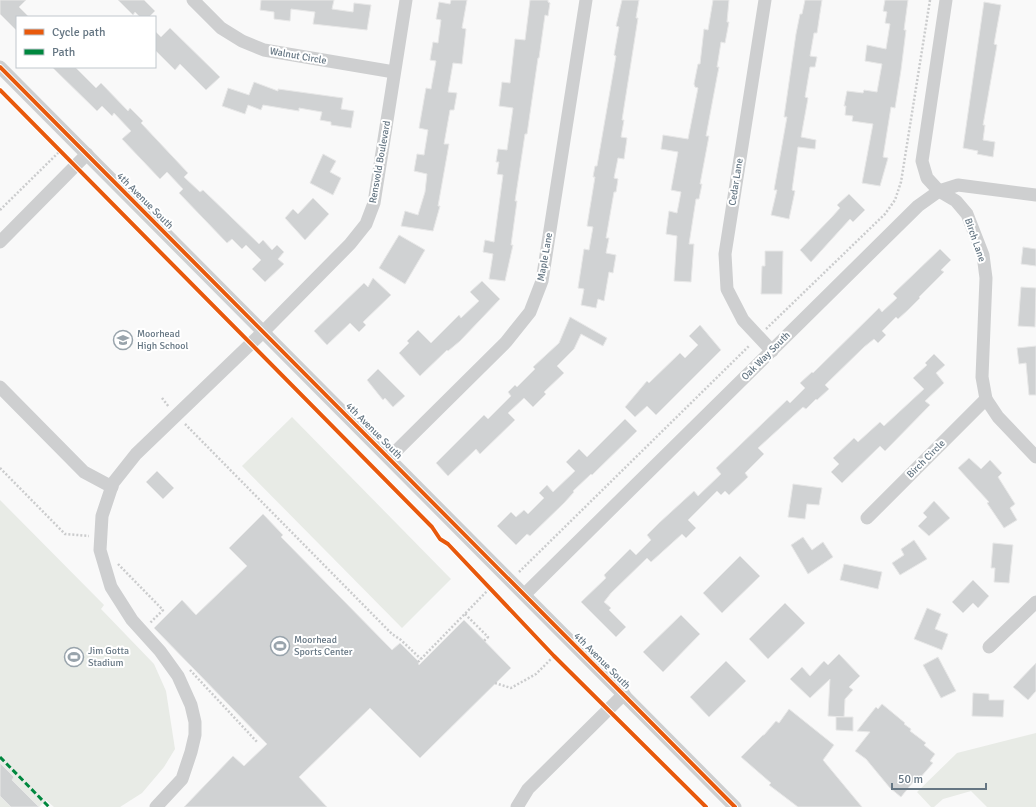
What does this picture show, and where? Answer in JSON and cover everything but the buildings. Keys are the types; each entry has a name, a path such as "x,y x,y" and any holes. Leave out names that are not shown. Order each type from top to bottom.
{"street":[{"name":"Walnut Circle","path":"193,0 222,28 242,41 264,50 394,72"},
{"name":"Rensvold Boulevard","path":"156,807 182,779 195,735 195,722 191,705 178,676 160,651 132,620 111,587 100,550 102,516 112,488 136,454 264,332 350,244 366,224 374,203 406,0"},
{"name":"Maple Lane","path":"389,458 506,342 530,312 542,281 586,0"},
{"name":"Cedar Lane","path":"765,0 725,254 727,289 742,320 772,351"},
{"name":"Birch Lane","path":"946,0 922,161 928,178 939,191 956,201 967,214 983,255 986,278 982,370 986,399 998,417 1036,457"},
{"name":"4th Avenue South","path":"0,67 735,807"},
{"path":"0,242 87,154"},
{"name":"Oak Way South","path":"525,594 918,206 939,191 958,185 1036,195"},
{"path":"0,387 84,472 112,488"},
{"name":"Birch Circle","path":"867,518 986,399"},
{"path":"989,647 1036,602"},
{"path":"517,807 528,789 624,694"}],"path":[{"path":"519,572 885,214 895,200 901,182 930,0"},
{"path":"54,146 75,166"},
{"path":"0,210 60,151"},
{"path":"162,398 382,625 401,640 419,661 490,588"},
{"path":"0,468 65,534 89,536"},
{"path":"118,564 163,610 150,622 151,628"},
{"path":"485,583 496,594"},
{"path":"465,614 488,637 484,641"},
{"path":"549,650 559,661"},
{"path":"495,683 511,688 536,674 554,656"},
{"path":"190,669 258,743"}],"shaded area":[{"path":"292,417 451,579 402,628 242,466"},
{"name":"Jim Gotta Stadium","path":"0,500 104,605 101,609 154,664 166,691 175,749 164,767 142,793 120,807 54,807 46,800 39,807 0,807"},
{"path":"1036,733 1036,807 987,807 971,791 943,799 934,807 931,807 917,792 957,753"}],"marked path":[{"path":"0,757 49,807"}],"cycle path":[{"path":"0,67 735,807"},
{"path":"0,90 432,527 440,539 448,544 554,656 706,807"}],"place":[{"name":"Moorhead High School","path":"123,340"},
{"name":"Moorhead Sports Center","path":"280,646"},
{"name":"Jim Gotta Stadium","path":"74,657"}]}
